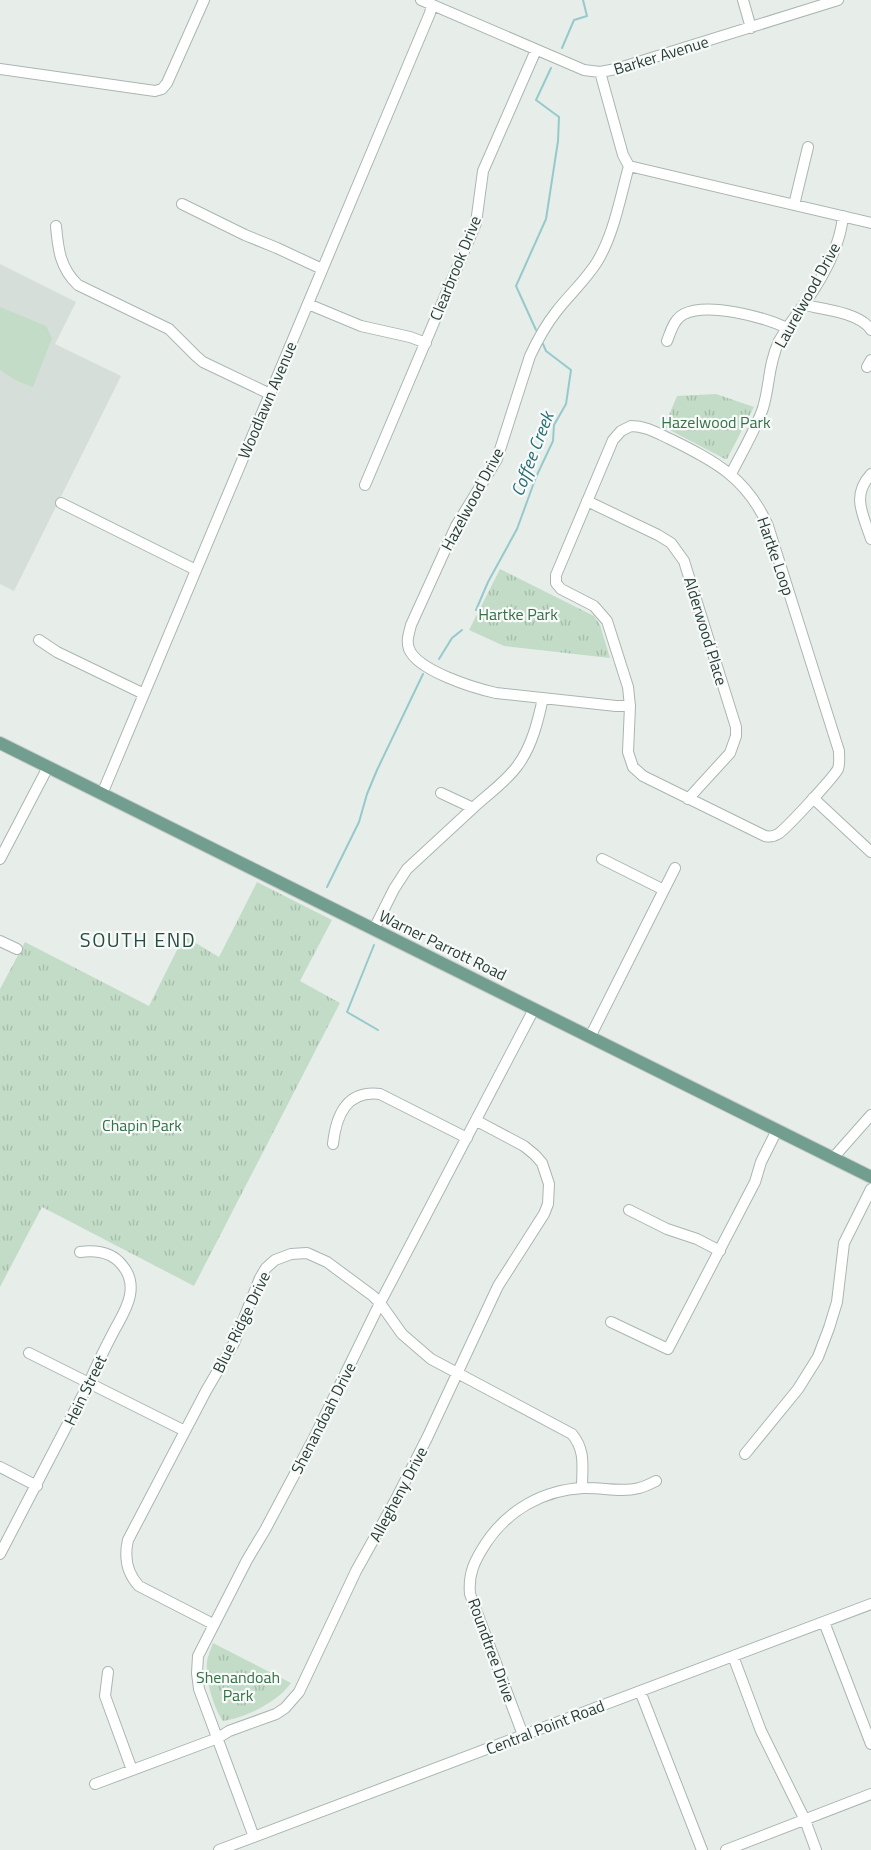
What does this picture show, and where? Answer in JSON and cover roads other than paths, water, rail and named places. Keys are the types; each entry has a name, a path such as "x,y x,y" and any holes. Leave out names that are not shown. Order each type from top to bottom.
{"main road":[{"name":"Warner Parrott Road","path":"0,743 871,1177"}],"street":[{"path":"0,69 155,91 162,89 167,83 204,0"},
{"path":"743,0 751,28"},
{"name":"Barker Avenue","path":"426,2 585,70 600,72 838,0"},
{"name":"Woodlawn Avenue","path":"102,794 386,121 430,13 426,2"},
{"name":"Clearbrook Drive","path":"365,485 476,223 482,176 536,50"},
{"path":"600,72 623,154 629,166 871,223"},
{"path":"795,205 808,147"},
{"name":"Hazelwood Drive","path":"629,166 604,249 591,271 556,312 537,342 530,356 497,459 456,526 411,626 407,640 409,648 418,661 479,689 496,693 630,706"},
{"path":"182,204 245,236 322,269"},
{"name":"Laurelwood Drive","path":"731,474 763,409 772,360 787,328 804,305 836,249 843,216"},
{"path":"56,226 61,261 68,274 78,285 169,329 203,362 270,394"},
{"path":"308,304 361,326 426,343"},
{"path":"804,305 856,317 868,325 871,330"},
{"path":"668,341 673,324 684,314 702,310 753,315 787,328"},
{"name":"Hartke Loop","path":"631,426 645,427 694,451 731,474 762,512 838,751 838,767 779,834 771,837 765,836 643,776 633,767 628,752 630,706 624,672 607,621 594,606 561,589 556,584 556,575 587,501 613,440 621,431 631,426"},
{"path":"871,474 860,491 859,501 871,539"},
{"name":"Alderwood Place","path":"587,501 658,535 670,543 684,561 736,727 736,736 730,753 688,799"},
{"path":"61,503 196,570"},
{"path":"39,640 57,652 144,694"},
{"path":"374,929 407,869 519,764 534,732 543,698"},
{"path":"0,859 48,767"},
{"path":"441,793 473,808"},
{"path":"813,798 871,852"},
{"path":"602,859 664,890"},
{"path":"590,1037 675,868"},
{"path":"0,940 17,949"},
{"name":"Shenandoah Drive","path":"254,1837 200,1689 196,1672 198,1656 316,1434 380,1303 534,1009"},
{"path":"333,1144 335,1127 347,1103 360,1094 370,1093 380,1094 467,1138"},
{"path":"833,1158 871,1115"},
{"name":"Allegheny Drive","path":"95,1784 276,1714 299,1692 343,1597 395,1501 498,1286 544,1214 549,1195 547,1173 535,1155 524,1146 477,1121"},
{"path":"611,1322 668,1349 755,1182 761,1162 777,1130"},
{"path":"745,1454 798,1389 818,1357 837,1302 844,1243 871,1189"},
{"path":"629,1210 720,1251"},
{"name":"Hein Street","path":"0,1554 89,1383 126,1308 130,1295 128,1272 120,1262 93,1251 80,1252"},
{"name":"Blue Ridge Drive","path":"213,1624 140,1586 130,1574 126,1561 128,1540 206,1391 234,1343 260,1278 275,1260 291,1254 317,1256 327,1262 380,1303 394,1325 411,1344 432,1359 572,1434 579,1442 582,1452 582,1488"},
{"path":"29,1353 185,1431"},
{"path":"0,1467 37,1486"},
{"name":"Roundtree Drive","path":"523,1735 470,1594 470,1575 478,1556 493,1532 515,1511 548,1495 582,1488 625,1490 639,1488 656,1481"},
{"name":"Central Point Road","path":"219,1850 871,1604"},
{"path":"824,1622 871,1744"},
{"path":"733,1656 761,1731 805,1820 816,1850"},
{"path":"108,1672 105,1696 132,1770"},
{"path":"640,1691 702,1850"},
{"path":"726,1850 871,1794"}],"waterway":[{"name":"Coffee Creek","path":"562,48 574,20 587,16 583,0"},
{"name":"Coffee Creek","path":"536,330 516,286 546,219 558,141 559,117 536,100 551,68"},
{"name":"Coffee Creek","path":"476,610 488,582 517,529 536,477 553,441 554,425 566,404 571,370 546,351 543,344"},
{"name":"Coffee Creek","path":"439,659 452,638 462,630"},
{"name":"Coffee Creek","path":"327,887 359,822 377,770 423,674"},
{"name":"Coffee Creek","path":"374,945 347,1012 378,1030"}],"district":[{"name":"SOUTH END","path":"138,939"}],"park label":[{"name":"Hazelwood Park","path":"716,422"},
{"name":"Hartke Park","path":"518,614"},
{"name":"Chapin Park","path":"142,1125"},
{"name":"Shenandoah Park","path":"238,1686"}]}
